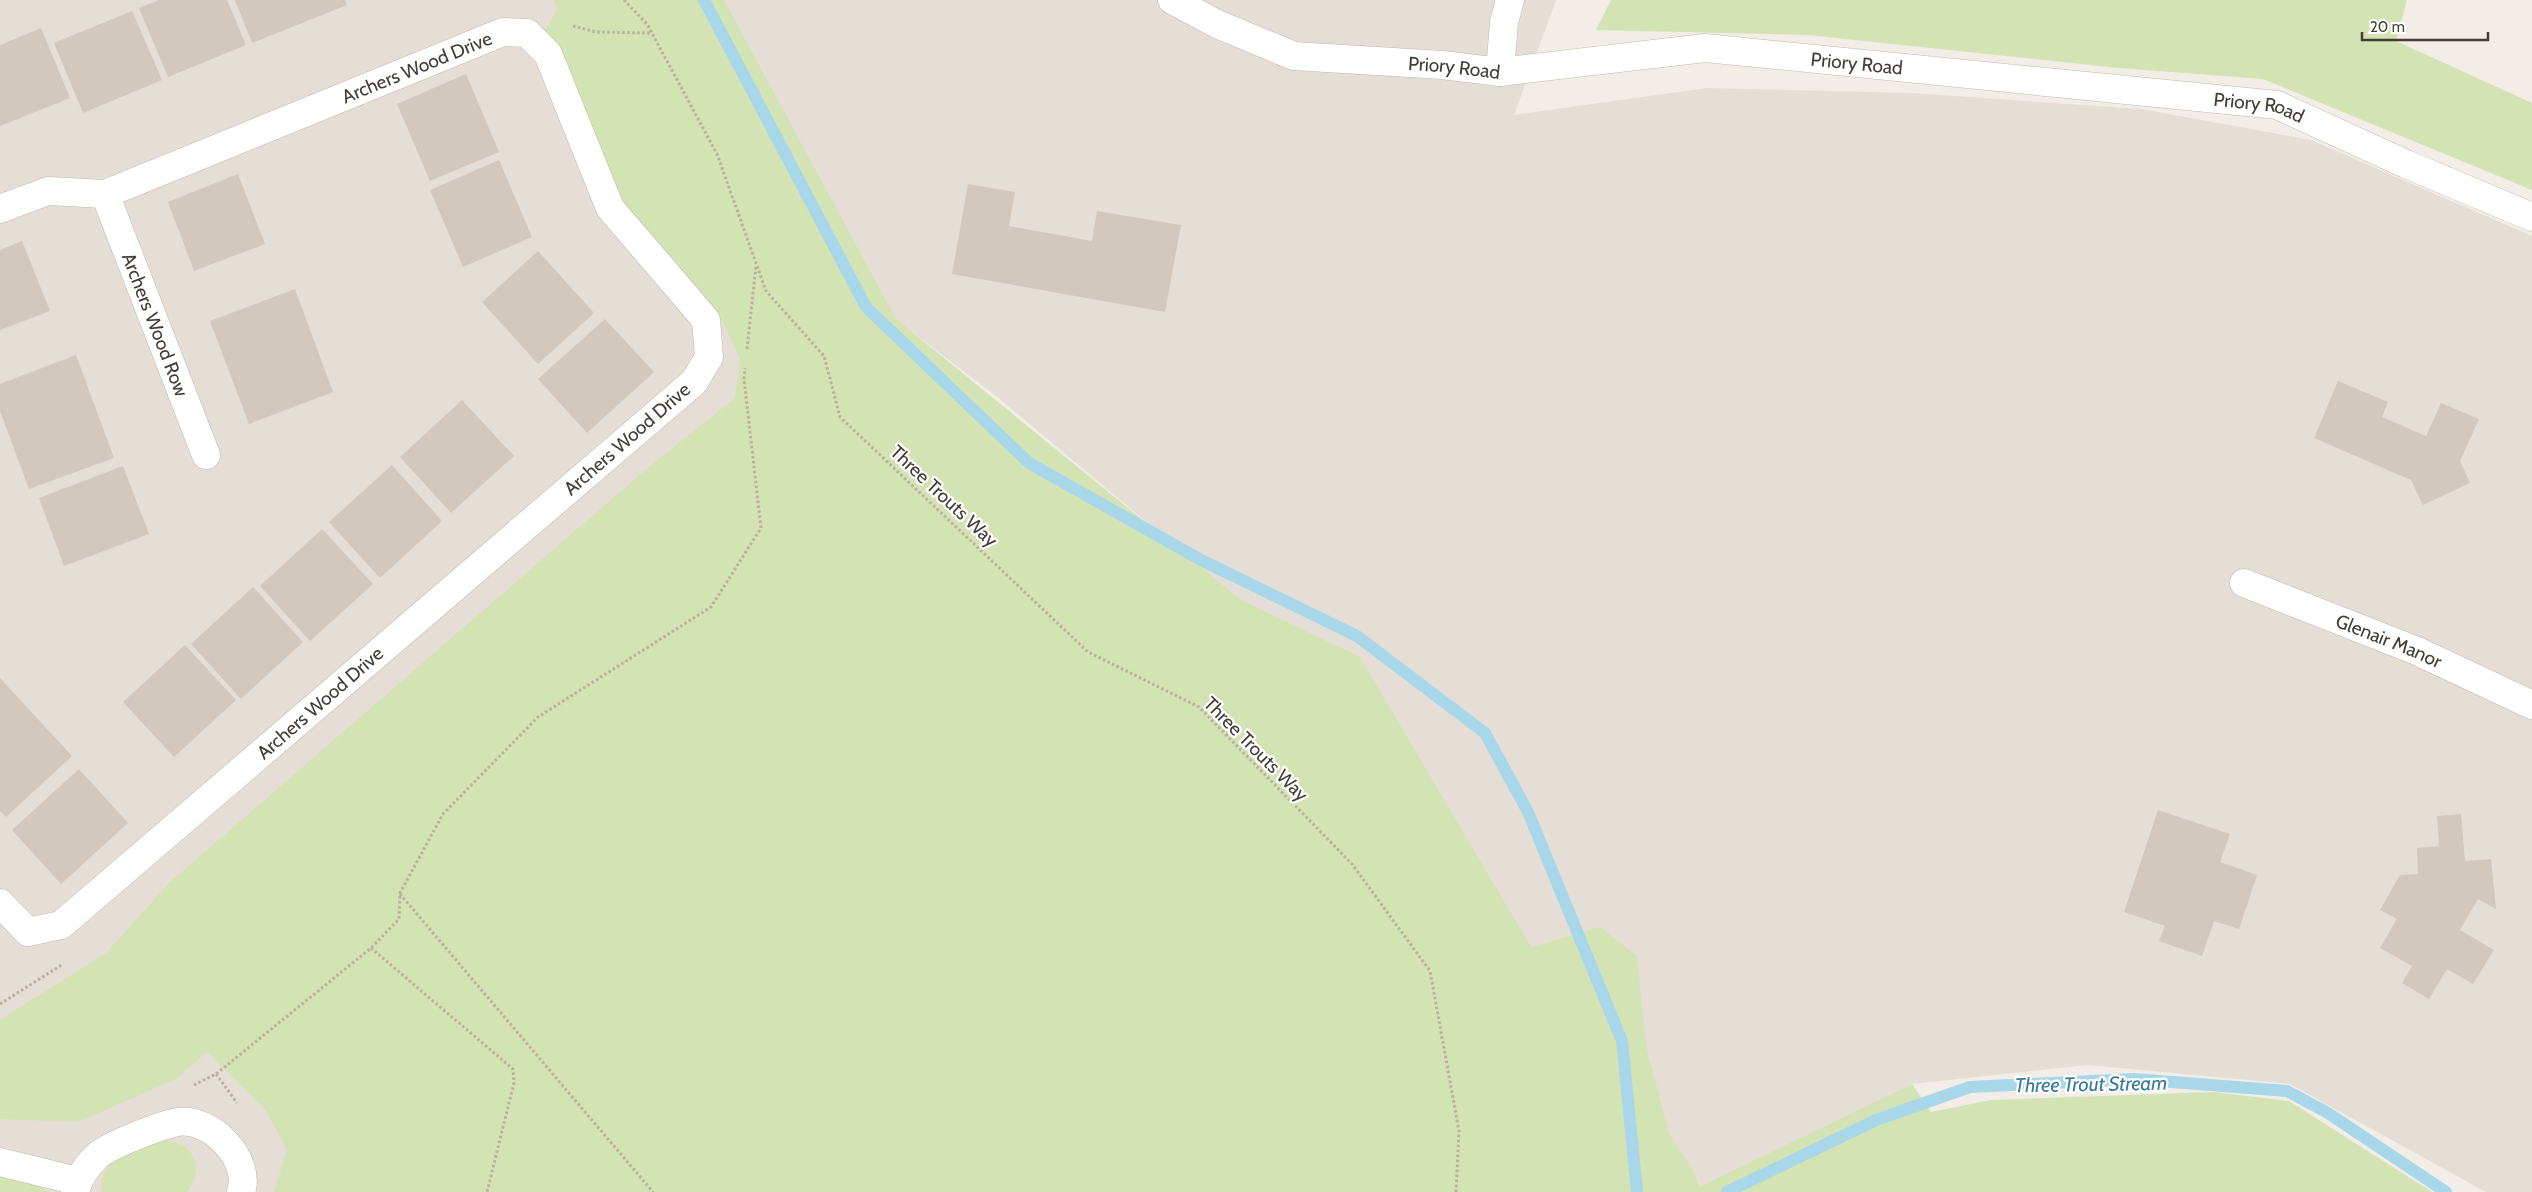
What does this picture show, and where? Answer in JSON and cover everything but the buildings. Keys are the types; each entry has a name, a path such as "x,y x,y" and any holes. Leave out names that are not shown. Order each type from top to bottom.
{"street":[{"name":"Priory Road","path":"1172,0 1217,24 1294,56 1442,65 1500,72 1705,48 2277,105 2406,164 2532,217"},
{"path":"1500,72 1504,22 1510,0"},
{"name":"Archers Wood Drive","path":"0,209 48,191 105,194 503,32 527,32 548,54 610,208 706,320 709,357 694,382 61,925 28,932 0,903"},
{"name":"Archers Wood Row","path":"105,194 206,454"},
{"name":"Glenair Manor","path":"2244,583 2417,651 2532,705"},
{"path":"0,1162 77,1186 98,1155 136,1136 179,1122 198,1124 230,1147 241,1166 243,1186 241,1192"}],"path":[{"path":"624,0 652,32 717,154 756,263 747,350"},
{"path":"527,32 547,19 596,32 652,32"},
{"name":"Three Trouts Way","path":"756,263 766,291 824,356 840,418 1088,652 1199,707 1352,864 1430,971 1459,1131 1456,1192"},
{"path":"190,1088 216,1074 371,948 399,919 400,893 443,814 538,717 711,607 761,528 744,379 746,359"},
{"path":"400,893 653,1192"},
{"path":"371,948 513,1070 514,1083 487,1192"}],"shaded area":[{"path":"0,0 1556,0 1514,115 1707,88 1910,93 2141,109 2311,140 2532,236 2532,1192 2486,1192 2290,1084 2088,1065 1912,1084 1689,1192 0,1192","holes":["899,322 996,396 1236,597"]}],"green space":[{"path":"554,0 724,0 896,319 1241,600 1360,657 1531,947 1600,927 1637,956 1646,1045 1669,1134 1694,1171 1699,1187 1912,1084 1931,1112 1991,1100 2214,1092 2289,1101 2432,1192 274,1192 287,1149 266,1111 207,1052 176,1079 78,1122 0,1119 0,1020 106,953 170,882 644,471 735,398 740,359 723,322 612,191 545,31 557,9"},
{"path":"1611,0 2407,0 2396,41 2532,103 2532,190 2263,79 2119,68 1808,35 1596,30"},
{"path":"163,1140 182,1145 193,1157 196,1165 195,1174 193,1183 187,1192 102,1192 102,1180 105,1171 112,1163 131,1152"},
{"path":"0,1172 25,1176 48,1192 0,1192"}],"waterway":[{"path":"704,0 866,307 1029,463 1201,560 1357,636 1485,733 1528,812 1622,1041 1637,1192"},
{"name":"Three Trout Stream","path":"1727,1192 1876,1120 1970,1087 2134,1079 2287,1091 2328,1113 2446,1192"}]}
